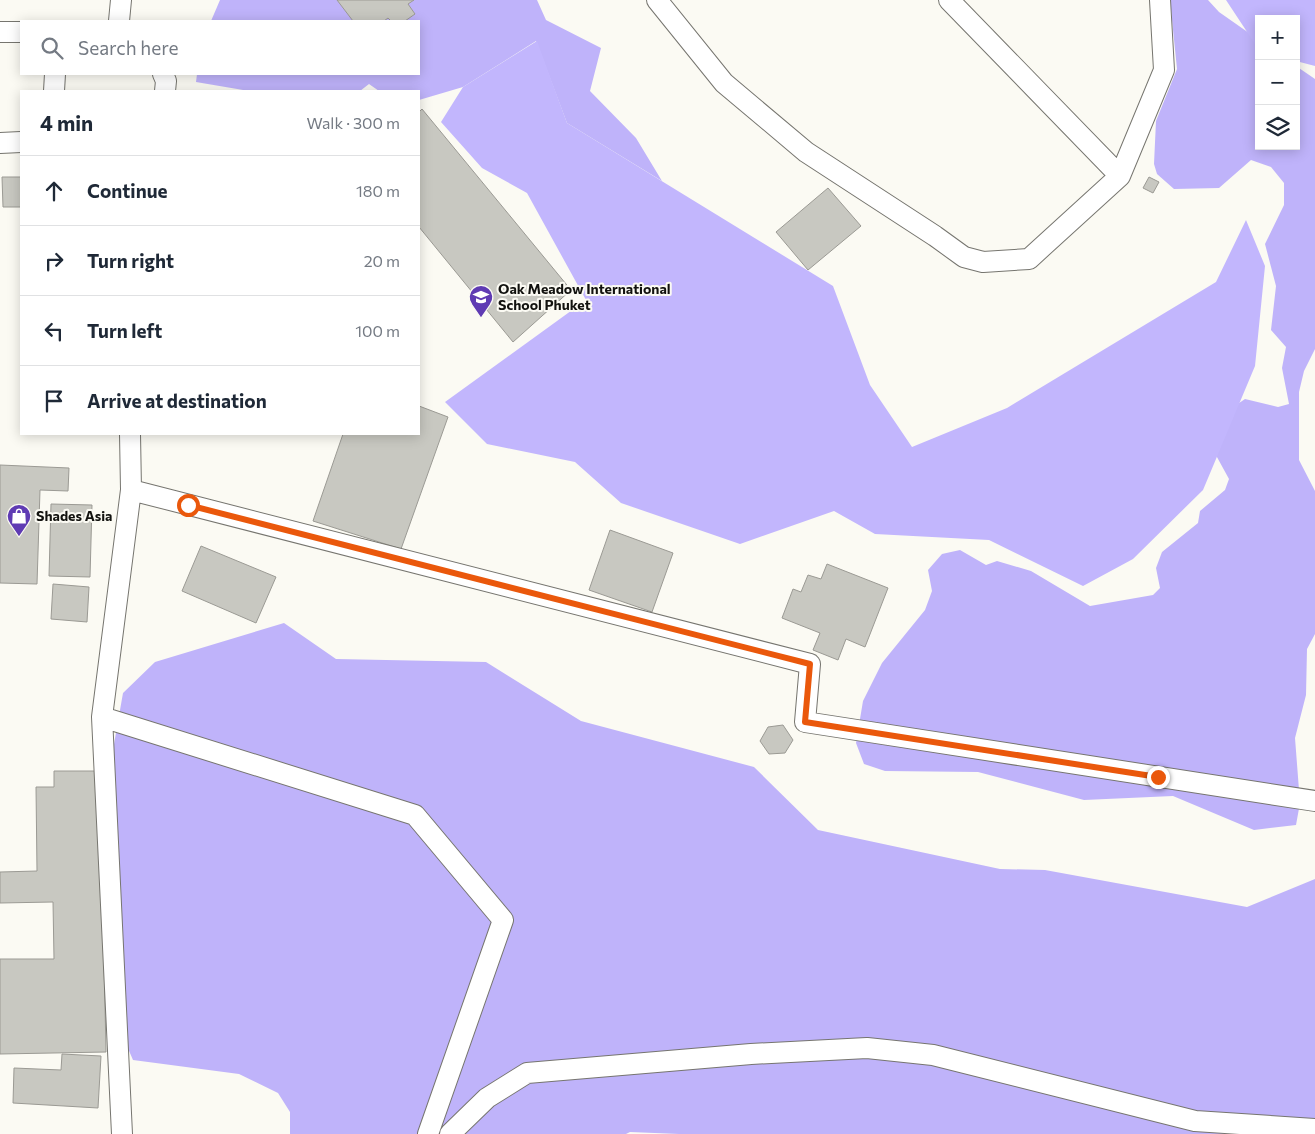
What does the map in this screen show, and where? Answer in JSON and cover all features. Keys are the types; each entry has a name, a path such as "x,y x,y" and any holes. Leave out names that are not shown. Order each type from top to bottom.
{"street":[{"path":"119,20 121,0"},
{"path":"657,0 724,83 806,152 935,236 964,258 982,262 1029,259 1120,176 1164,70 1160,0"},
{"path":"949,0 1120,176"},
{"path":"0,32 20,32"},
{"path":"54,90 55,75"},
{"path":"163,75 166,81 165,90"},
{"path":"0,143 20,142"},
{"path":"122,1134 102,717 131,490 130,435"},
{"path":"131,490 810,664 805,722 1315,801"},
{"path":"102,717 415,815 503,920 428,1134"},
{"path":"450,1134 487,1098 527,1073 751,1054 866,1048 934,1055 1195,1121 1315,1130"}],"shaded area":[{"path":"220,0 537,0 546,20 601,48 590,91 636,138 662,181 567,123 536,41 463,87 420,100 420,90 378,90 369,84 361,90 243,90 196,82 197,75 420,75 420,20 211,20"},
{"path":"1170,0 1208,0 1219,12 1255,37 1255,150 1300,150 1300,69 1315,79 1315,349 1304,371 1299,392 1299,460 1315,491 1315,634 1307,649 1306,695 1295,738 1300,803 1296,825 1254,830 1173,796 1084,800 978,772 885,771 864,764 856,743 863,701 882,663 925,610 932,591 928,570 942,554 960,550 986,565 997,561 1031,571 1090,606 1153,595 1160,588 1156,568 1162,552 1198,523 1200,511 1225,490 1229,479 1212,448 1220,416 1245,399 1278,407 1289,404 1282,368 1286,347 1271,330 1276,286 1265,244 1284,205 1284,183 1271,167 1251,160 1219,188 1174,189 1157,174 1154,164 1156,121 1177,69"},
{"path":"1226,0 1315,0 1315,66 1300,62 1300,15 1255,15 1255,44"},
{"path":"537,41 567,123 833,286 870,385 912,447 1007,408 1216,282 1246,220 1265,266 1255,366 1203,490 1133,559 1083,586 989,540 875,534 834,511 740,544 621,503 575,462 487,444 445,402 586,300 527,193 482,168 441,122 463,87"},
{"path":"284,623 336,659 486,662 581,721 754,767 818,830 1000,869 1045,870 1247,907 1315,879 1315,1134 679,1134 630,1132 626,1134 290,1134 290,1112 278,1093 239,1074 133,1060 117,1023 108,1015 101,973 104,801 123,693 155,662"}],"building":[{"path":"337,0 414,0 408,4 415,14 406,20 390,20 388,18 385,20 352,20"},
{"path":"422,109 571,290 513,342 420,228 420,111"},
{"path":"2,177 20,177 20,207 3,207"},
{"path":"1149,177 1159,182 1153,193 1143,188"},
{"path":"828,188 861,226 808,270 776,232"},
{"path":"420,406 448,417 401,549 313,521 343,435 420,435"},
{"name":"Shades Asia","path":"0,465 69,468 68,491 40,490 37,584 0,583"},
{"path":"51,504 92,505 90,577 49,576"},
{"path":"610,530 673,553 652,612 589,590"},
{"path":"201,546 276,577 256,623 182,591"},
{"path":"827,564 888,588 865,647 846,639 838,660 813,650 820,633 782,618 793,589 801,592 808,575 821,579"},
{"path":"53,584 89,587 87,622 51,619"},
{"path":"783,725 793,740 785,753 769,754 760,741 768,727"},
{"path":"54,771 100,771 106,1052 0,1054 0,959 54,959 53,902 0,903 0,872 37,871 36,787 54,787"},
{"path":"62,1054 101,1056 98,1108 13,1103 14,1068 61,1070"}],"place":[{"name":"Oak Meadow International School Phuket","path":"481,318"},
{"name":"Shades Asia","path":"19,537"}],"route":[{"path":"188,505 810,664 805,722 1158,777"}]}
